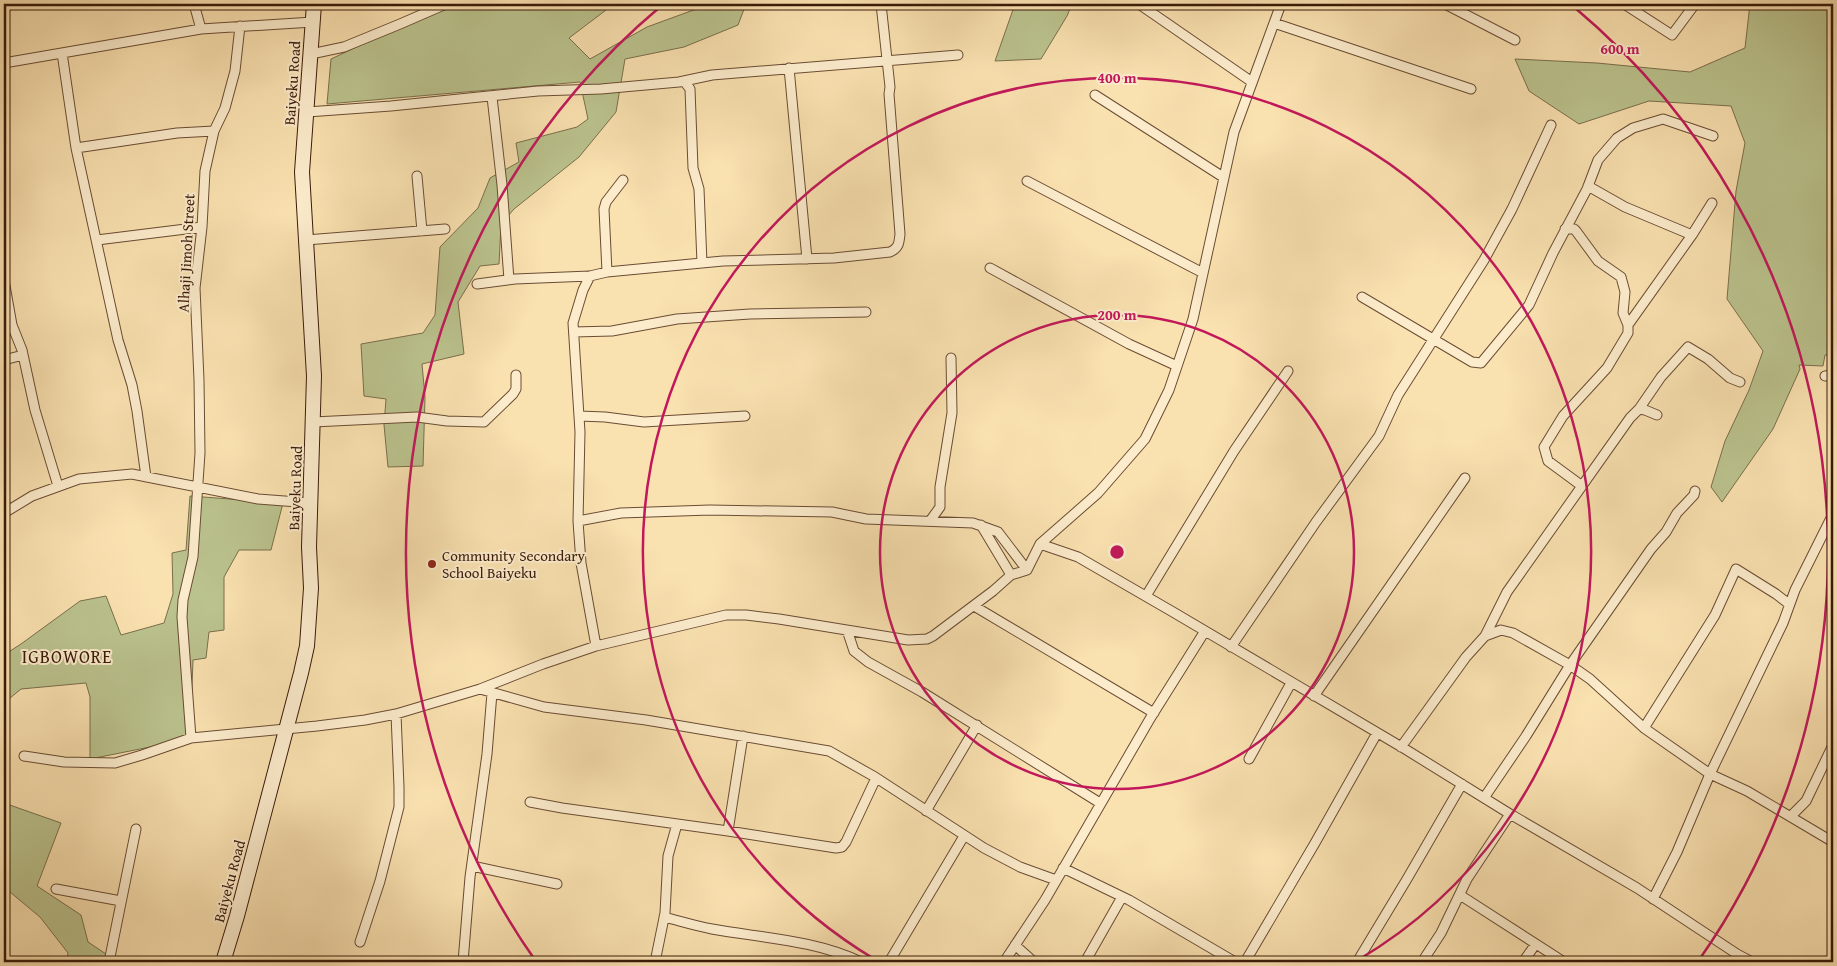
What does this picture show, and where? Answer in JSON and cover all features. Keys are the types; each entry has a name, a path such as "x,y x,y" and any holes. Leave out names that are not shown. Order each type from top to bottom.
{"main road":[{"name":"Baiyeku Road","path":"223,962 237,916 307,646 310,618 312,588 309,547 314,376 302,172 314,4"}],"street":[{"path":"194,4 202,29"},
{"path":"310,54 344,47 446,4"},
{"path":"477,284 509,280 590,276 607,272 702,263 807,259 896,250 899,244 890,87 883,60 885,48 881,4"},
{"path":"1139,4 1252,82"},
{"path":"24,756 64,762 115,763 142,756 191,738 365,720 396,714 480,690 543,664 596,646 726,615 746,615 908,640 927,639 974,606 1010,575 1027,570 1040,544 1098,493 1145,440 1169,390 1193,319 1234,132 1281,4"},
{"path":"1445,4 1515,40"},
{"path":"1624,4 1672,35 1695,4"},
{"path":"4,63 202,29 313,22"},
{"path":"1274,23 1471,89"},
{"name":"Alhaji Jimoh Street","path":"191,738 182,617 183,600 193,558 200,453 200,380 195,288 202,227 205,171 214,131 224,108 235,71 240,26"},
{"path":"62,53 76,148 118,340 137,411 146,477"},
{"path":"307,112 492,97 538,91 601,89 684,81 712,75 789,68 958,56"},
{"path":"789,68 807,259"},
{"path":"696,78 690,89 693,162 699,189 702,263"},
{"path":"684,81 690,89"},
{"path":"1095,95 1223,177"},
{"path":"492,97 502,185 509,280"},
{"path":"1362,297 1472,362 1481,363 1529,305 1565,229 1588,186 1598,160 1617,138 1633,128 1663,119 1714,136"},
{"path":"1231,647 1316,522 1379,436 1398,395 1484,260 1512,209 1551,125"},
{"path":"76,148 177,133 214,131"},
{"path":"417,176 422,231"},
{"path":"607,272 604,208 606,202 623,180"},
{"path":"1027,181 1202,273"},
{"path":"1588,186 1625,207 1692,235"},
{"path":"1628,326 1692,235 1712,203"},
{"path":"97,240 202,227"},
{"path":"306,240 445,229"},
{"path":"1565,229 1574,229 1598,261 1621,277 1625,292 1623,313 1628,326 1628,333 1607,368 1564,416 1544,447 1548,461 1582,486"},
{"path":"990,268 1129,344 1177,366"},
{"path":"590,276 574,315 574,332 580,432 578,521 581,563 596,646"},
{"path":"4,280 12,325 23,355 35,410 58,486"},
{"path":"574,332 612,331 677,319 750,314 866,312"},
{"path":"1401,747 1466,657 1485,636 1507,592 1630,418 1639,409 1661,377 1688,347 1708,359 1730,378 1740,382"},
{"path":"4,360 23,355"},
{"path":"950,522 940,507 940,486 952,413 951,358"},
{"path":"1146,596 1234,451 1288,371"},
{"path":"313,422 417,417 447,421 484,422 513,394 516,389 516,375"},
{"path":"1639,409 1658,415"},
{"path":"579,416 644,422 745,416"},
{"path":"4,512 32,496 79,479 132,474 258,499 311,503"},
{"path":"1314,696 1465,478"},
{"path":"1484,798 1526,736 1570,665 1651,549 1666,532 1677,513 1694,495 1695,491"},
{"path":"930,521 940,507"},
{"path":"578,521 621,513 710,510 832,512 866,519 973,523 998,532 1027,570"},
{"path":"1653,899 1678,852 1710,774 1783,623 1795,590 1833,514"},
{"path":"981,525 1010,575"},
{"path":"1040,544 1078,557 1146,596 1637,888 1752,962"},
{"path":"1644,728 1715,615 1736,569 1789,604"},
{"path":"974,606 1154,713"},
{"path":"847,630 854,651 868,662 922,692 1100,803"},
{"path":"1485,636 1501,630 1513,633 1570,665 1590,680 1644,728 1710,774 1791,816 1833,842"},
{"path":"1004,962 1016,946 1064,868 1100,803 1205,631"},
{"path":"502,681 506,698"},
{"path":"1249,759 1291,682"},
{"path":"480,690 544,707 646,720 829,751 876,778 964,836 1020,867 1056,880"},
{"path":"464,962 472,866 487,754 492,693"},
{"path":"360,942 380,881 399,807 396,714"},
{"path":"926,811 976,725"},
{"path":"1245,962 1377,732"},
{"path":"728,831 743,736"},
{"path":"1791,816 1806,801 1833,745"},
{"path":"530,802 836,848 842,847 876,778"},
{"path":"1357,962 1462,784"},
{"path":"1422,962 1441,933 1468,880 1510,814"},
{"path":"655,962 664,917 668,856 677,824"},
{"path":"109,962 136,829"},
{"path":"889,962 964,836"},
{"path":"472,866 557,884"},
{"path":"1064,868 1122,897 1235,962"},
{"path":"56,890 121,901"},
{"path":"1460,895 1564,962"},
{"path":"1085,962 1122,897"},
{"path":"664,917 711,929 788,940 847,956 861,962"},
{"path":"1523,962 1535,945"},
{"path":"1016,946 1034,962"}],"green space":[{"path":"447,4 608,4 610,7 569,38 590,59 647,27 710,4 746,4 738,25 684,47 625,59 616,112 579,157 514,209 501,224 499,264 480,266 458,302 464,354 422,364 425,397 423,466 388,467 384,425 386,399 364,396 361,344 423,333 435,315 440,247 478,208 490,178 519,162 516,143 577,127 588,119 580,82 327,104 331,59"},
{"path":"1015,4 1072,4 1067,16 1041,59 995,61"},
{"path":"1750,4 1833,4 1833,355 1825,355 1823,366 1799,365 1800,369 1773,429 1722,502 1711,487 1725,441 1749,390 1763,351 1727,299 1736,191 1745,143 1731,106 1649,101 1579,124 1529,91 1515,59 1597,63 1690,72 1745,48"},
{"path":"190,496 283,503 271,550 239,550 224,577 224,630 209,632 206,658 193,660 190,739 90,759 90,697 86,683 21,689 4,703 4,655 80,601 106,596 121,635 164,623 173,594 172,553 186,550"},
{"path":"4,803 61,823 37,886 81,915 88,942 106,954 104,962 67,962 68,953 40,917 4,887"}],"place":[{"name":"Community Secondary School Baiyeku","path":"432,564"}],"district":[{"name":"IGBOWORE","path":"67,656"}]}
